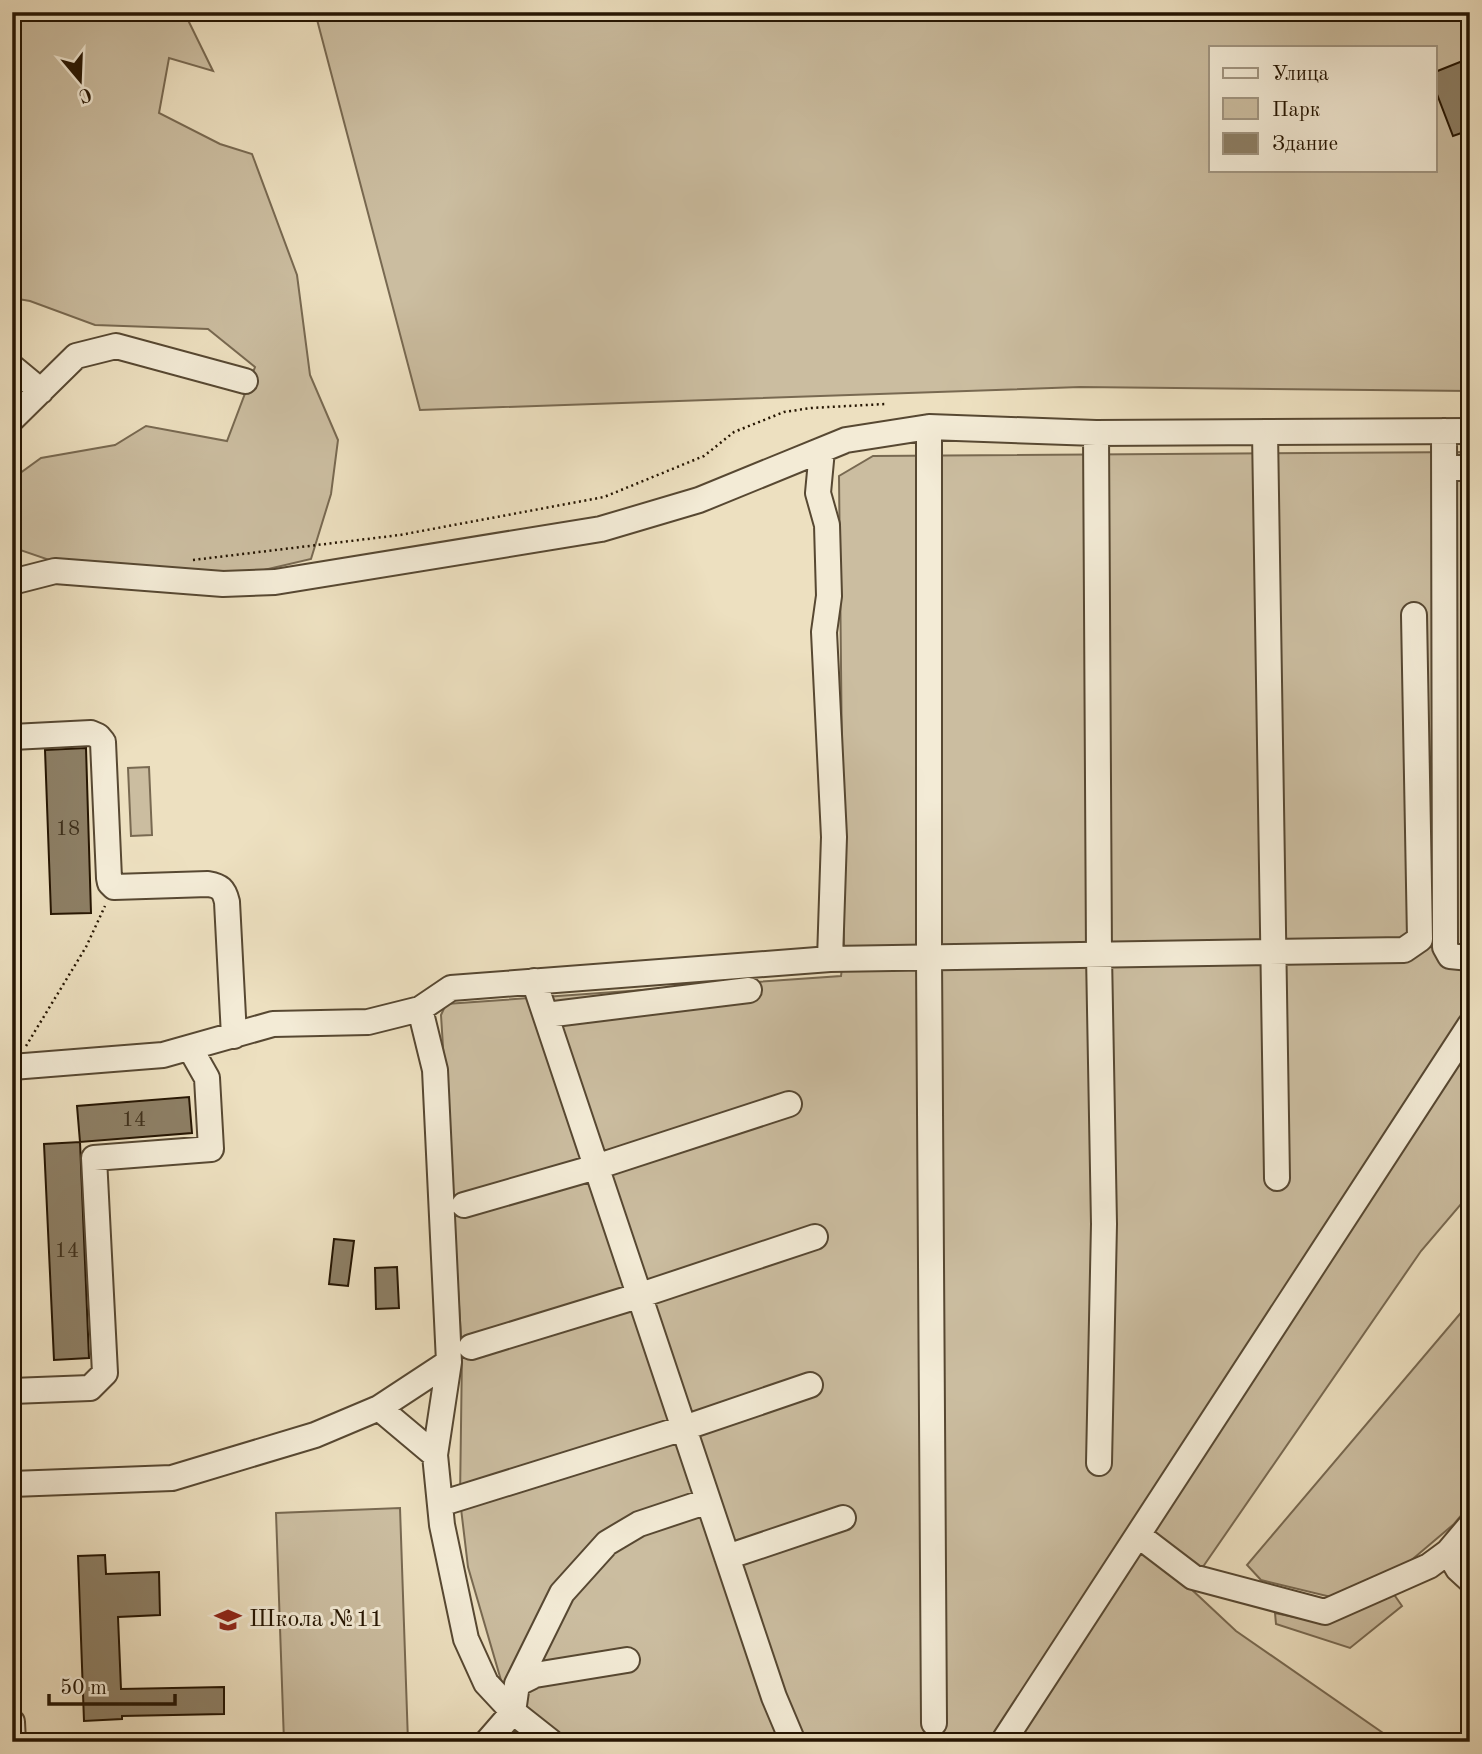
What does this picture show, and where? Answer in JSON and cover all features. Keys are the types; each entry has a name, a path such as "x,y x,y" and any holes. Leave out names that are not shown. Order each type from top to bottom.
{"street":[{"path":"12,419 76,356 116,346 245,381"},
{"path":"12,367 41,391"},
{"path":"929,427 934,1723"},
{"path":"12,582 55,571 223,584 275,582 601,529 699,499 846,440 929,427 1096,433 1470,431"},
{"path":"1444,431 1445,947 1450,956 1470,957"},
{"path":"1265,432 1277,1178"},
{"path":"1096,433 1099,955 1104,1224 1099,1463"},
{"path":"821,450 818,493 827,525 829,596 824,632 834,837 830,959"},
{"path":"1444,468 1470,468"},
{"path":"13,1067 163,1055 273,1024 368,1022 420,1009 451,988 534,981 830,959 1404,950 1420,939 1414,615"},
{"path":"12,737 91,733 103,742 109,878 114,887 208,884 218,885 225,892 233,1036"},
{"path":"534,981 774,1696 793,1742"},
{"path":"546,1015 749,990"},
{"path":"420,1009 435,1070 449,1362 435,1455 442,1525 466,1639 486,1683 513,1712 551,1742"},
{"path":"1003,1742 1470,1024"},
{"path":"12,1391 90,1388 105,1373 94,1158 211,1149 207,1078 190,1048"},
{"path":"464,1205 596,1167 789,1104"},
{"path":"471,1347 816,1237"},
{"path":"12,1484 172,1478 315,1435 379,1408 449,1362"},
{"path":"440,1504 684,1428 810,1385"},
{"path":"379,1408 435,1455"},
{"path":"486,1742 513,1712 517,1684 562,1593 607,1544 639,1524 708,1501"},
{"path":"727,1557 843,1518"},
{"path":"1138,1535 1193,1577 1325,1612 1429,1566 1448,1552 1470,1527"},
{"path":"1448,1552 1458,1569 1470,1580"},
{"path":"517,1684 535,1675 627,1660"},
{"path":"12,1722 13,1742"}],"path":[{"path":"188,561 400,535 604,497 704,456 734,432 784,412 885,404"},
{"path":"13,1067 86,947 114,887"}],"green space":[{"path":"12,12 184,12 213,71 169,58 159,113 220,144 252,154 297,275 310,375 338,440 331,494 311,559 264,570 189,576 93,575 20,550 12,540 12,479 41,458 115,445 146,426 227,441 255,367 208,329 95,325 30,301 12,298"},
{"path":"315,12 1470,12 1470,391 1080,387 420,410"},
{"path":"1470,452 1470,1210 1461,1204 1421,1251 1189,1587 1236,1631 1396,1742 519,1742 468,1567 460,1500 462,1353 441,1015 446,1004 841,976 844,951 839,476 873,456"},
{"path":"149,767 152,835 131,836 128,768"},
{"path":"1470,1302 1470,1505 1454,1524 1408,1563 1331,1597 1261,1580 1247,1565"},
{"path":"400,1508 408,1742 284,1742 276,1513"},
{"path":"1393,1593 1402,1606 1350,1648 1276,1624 1275,1613 1328,1624"}],"building":[{"path":"1470,58 1470,130 1453,136 1436,92 1436,72"},
{"path":"86,748 91,913 51,914 45,750"},
{"path":"189,1097 192,1133 80,1142 77,1106"},
{"path":"80,1142 89,1358 54,1360 44,1144"},
{"path":"334,1239 354,1241 348,1286 329,1284"},
{"path":"397,1267 399,1308 376,1309 375,1268"},
{"path":"105,1555 106,1574 159,1572 160,1615 118,1617 121,1689 224,1687 224,1714 122,1716 122,1719 84,1721 78,1556"}],"place":[{"name":"Школа №11","path":"228,1620"}]}
